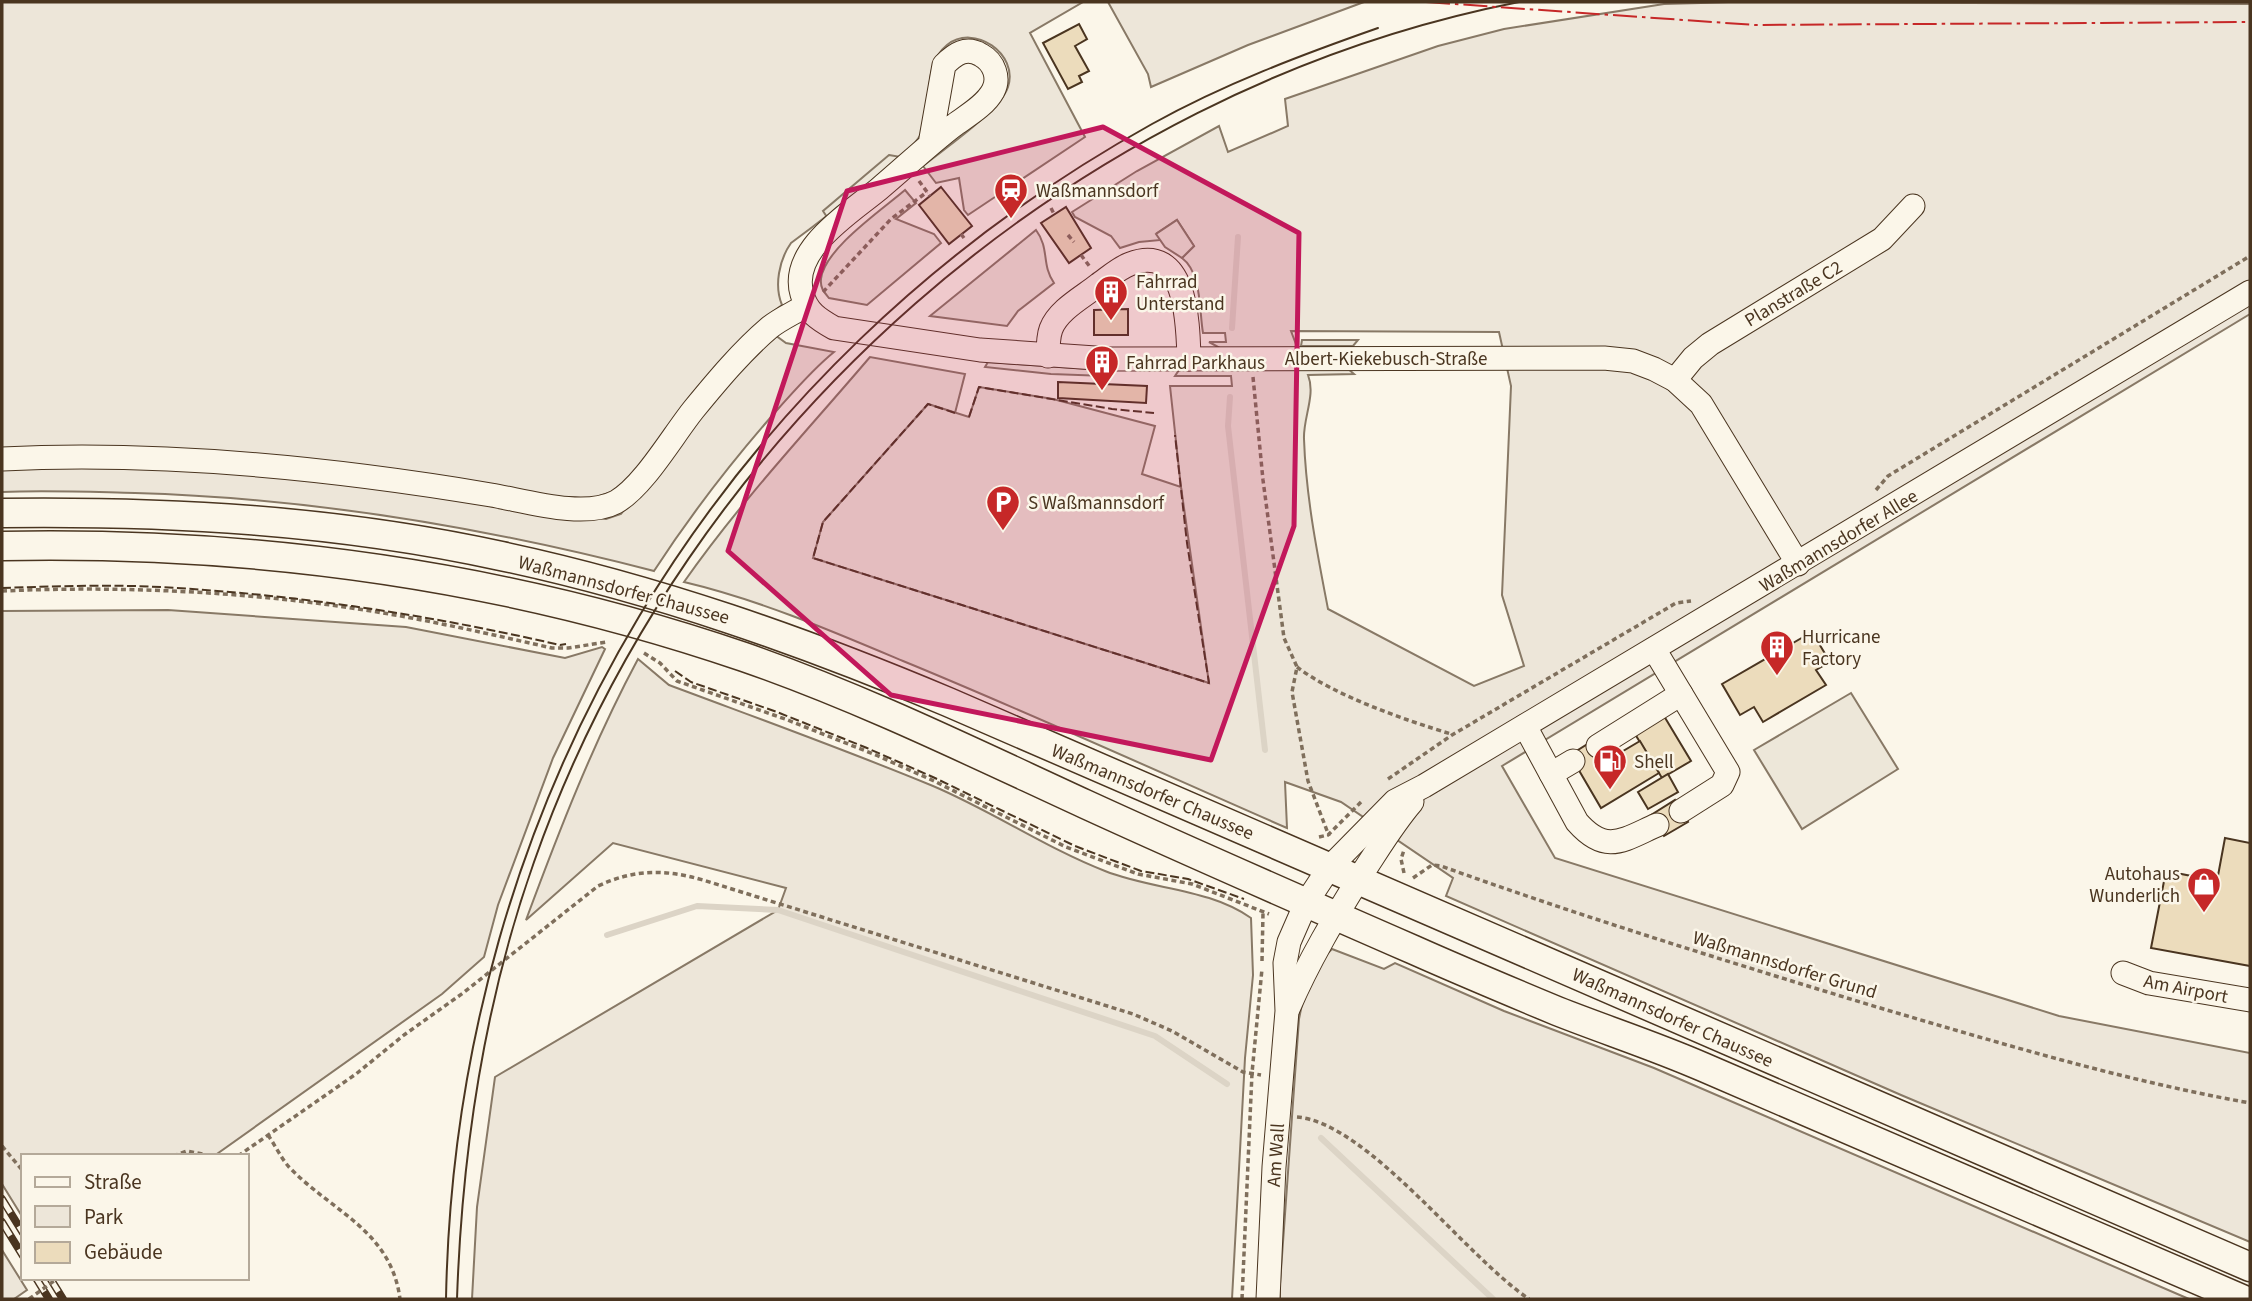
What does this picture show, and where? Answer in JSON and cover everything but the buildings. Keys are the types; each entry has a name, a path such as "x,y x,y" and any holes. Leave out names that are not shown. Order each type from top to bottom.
{"main road":[{"name":"Waßmannsdorfer Chaussee","path":"2,513 154,514 240,519 344,530 498,555 638,590 759,628 875,671 1289,850 1339,858 2250,1267"},
{"name":"Waßmannsdorfer Chaussee","path":"2,546 141,546 282,555 442,578 559,603 618,632 663,631 747,658 899,717 1335,916 1507,990 1696,1064 2242,1299"}],"street":[{"path":"2,459 188,459 358,476 566,508 595,508 614,503 631,492 694,409 739,357 771,326 813,303 800,286 801,269 810,251 826,233 930,144"},
{"name":"Planstraße C2","path":"1675,380 1693,358 1710,344 1882,239 1913,206"},
{"path":"1048,356 1051,328 1063,313 1127,265 1144,260 1161,263 1179,282 1185,303 1189,359"},
{"name":"Waßmannsdorfer Allee","path":"1306,903 1339,858 1395,801 1798,564 2250,292"},
{"name":"Albert-Kiekebusch-Straße","path":"813,303 818,320 834,328 980,351 1048,356 1110,359 1604,358 1633,361 1675,380 1701,404 1798,564"},
{"path":"1654,649 1728,772 1722,785 1681,811"},
{"path":"1598,746 1681,694"},
{"path":"1525,726 1577,822 1589,835 1602,842 1618,842 1657,825"},
{"path":"1551,774 1573,761"},
{"name":"Waßmannsdorfer Allee","path":"1335,916 1388,831 1424,786"},
{"name":"Am Wall","path":"1268,1299 1286,1011 1285,963 1289,942 1306,903"},
{"name":"Am Wall","path":"1286,1011 1307,965 1335,916"},
{"name":"Am Airport","path":"2123,973 2150,983 2250,1000"}],"path":[{"path":"813,303 891,219 927,192"},
{"path":"1051,208 1055,214"},
{"path":"1068,235 1074,242"},
{"path":"1081,255 1090,269"},
{"path":"1871,496 1888,476 2250,256"},
{"path":"1252,358 1263,480 1284,638 1297,667 1314,680 1353,697 1421,725 1452,734"},
{"path":"2,591 96,590 258,598 403,616 552,648 568,649 606,642 618,632"},
{"path":"1380,785 1452,734 1676,603 1698,600"},
{"path":"637,651 648,654 677,681 876,755 1066,847 1138,874 1192,884 1263,913 1262,974 1252,1073 1242,1299"},
{"path":"1297,667 1292,692 1308,781 1328,835 1335,842 1339,858"},
{"path":"1289,850 1294,834 1300,830 1319,837 1328,835 1363,800"},
{"name":"Waßmannsdorfer Grund","path":"1365,870 1415,878 1432,865 1441,866 1675,946 1979,1037 2145,1081 2250,1103"},
{"path":"241,1154 356,1074 598,886 620,876 646,873 674,872 703,880 1133,1014 1172,1031 1243,1072 1281,1077"},
{"path":"1278,1115 1304,1118 1339,1130 1380,1163 1495,1274 1529,1299"},
{"path":"268,1135 288,1165 370,1235 388,1257 398,1280 400,1299"},
{"path":"2,1146 21,1169"},
{"path":"179,1154 187,1151 203,1154"},
{"path":"29,1299 55,1280"}],"highlighted area":[{"path":"1103,127 1299,233 1294,526 1211,760 891,695 728,551 847,191"}],"green space":[{"path":"2,2 1083,2 1030,33 1085,137 968,215 964,210 959,178 936,183 923,166 994,107 1008,87 1010,75 1001,53 992,45 969,38 958,39 947,45 934,64 925,123 917,140 896,161 791,243 783,257 779,273 778,290 782,305 770,314 620,489 585,501 2,451"},
{"path":"1108,2 1364,2 1248,45 1151,87 1148,74"},
{"path":"1664,4 2250,4 2250,314 1502,766 1555,858 2059,1016 2250,1053 2250,1242 1901,1095 1446,896 1453,878 1341,802 1285,782 1287,828 850,639 768,607 684,582 751,495 870,357 965,374 955,413 927,404 1208,682 1187,543 1170,386 1232,386 1231,376 1175,376 1179,370 1220,348 1209,342 1226,342 1225,333 1203,333 1196,282 1182,258 1194,246 1177,220 1157,233 1161,240 1139,242 1120,248 1111,236 1075,217 1072,212 1137,171 1219,126 1228,152 1288,126 1285,99 1438,46 1504,29","holes":["1291,331 1499,332 1511,386 1502,595 1524,666 1474,686 1328,609 1305,461 1304,431 1311,390 1308,375 1354,374 1347,368 1305,368"]},
{"path":"905,190 916,203 896,219 934,234 941,243 867,305 829,298 824,292 821,279 832,255 856,230"},
{"path":"1036,230 1043,244 1054,283 1018,311 1007,326 930,316"},
{"path":"775,335 786,343 834,352 798,387 745,448 654,571 461,528 332,508 201,496 68,491 2,492 2,467 241,470 606,519 621,514 700,412"},
{"path":"1302,340 1358,340 1353,346 1301,346"},
{"path":"988,362 1105,370 1105,376 985,367"},
{"path":"168,610 406,627 565,658 602,647 605,649 553,758 498,905 484,957 442,994 217,1154 21,1154 21,1215 2,1184 2,611"},
{"path":"638,659 669,685 933,786 1083,862 1123,877 1217,901 1251,918 1253,975 1245,1058 1232,1299 472,1299 477,1207 495,1077 778,910 786,888 613,843 526,920 578,788"},
{"path":"1332,949 1384,969 1395,963 1504,1011 1654,1068 2189,1299 1280,1299 1299,1019 1303,999 1324,957"},
{"path":"2,1250 27,1290 14,1299 2,1299"}],"shaded area":[{"path":"889,155 901,157 827,217 823,211"},
{"path":"1177,220 1194,246 1182,258 1165,247 1156,234"},
{"name":"S Waßmannsdorf","path":"979,387 1053,399 1155,426 1142,474 1181,487 1209,683 813,558 823,522 928,404 969,417"},
{"path":"1851,693 1898,769 1802,829 1754,750"}],"waterway":[{"path":"1232,328 1238,237"},
{"path":"1230,397 1228,426 1265,750"},
{"path":"607,935 697,906 778,910 1155,1036 1227,1084"},
{"path":"1321,1138 1493,1299"}],"tram line":[{"path":"457,1299 464,1188 479,1078 502,969 534,862 601,705 689,559 794,424 915,304 1050,199 1197,113 1354,47 1519,2"},
{"path":"446,1299 461,1116 499,940 559,772 640,616 740,471 860,339 997,223 1179,109 1263,71 1378,28"}],"railway":[{"path":"2,1199 21,1230"},
{"path":"2,1222 21,1253"},
{"path":"37,1280 49,1299"},
{"path":"51,1280 63,1299"}],"fence":[{"path":"969,417 979,387 1112,409 1154,413"},
{"path":"955,413 928,404 823,522 813,558 1209,683 1187,543 1175,435"},
{"path":"2,588 133,586 274,596 417,616 566,644"},
{"path":"675,671 691,682 777,712 867,748 1075,846 1141,871 1188,879 1244,899"}],"power":[{"path":"1426,2 1755,25 2250,22"}],"place":[{"name":"Waßmannsdorf","path":"1011,220"},
{"name":"Fahrrad Unterstand","path":"1111,322"},
{"name":"Fahrrad Parkhaus","path":"1102,392"},
{"name":"S Waßmannsdorf","path":"1003,532"},
{"name":"Hurricane Factory","path":"1777,677"},
{"name":"Shell","path":"1610,791"},
{"name":"Autohaus Wunderlich","path":"2204,914"}]}
